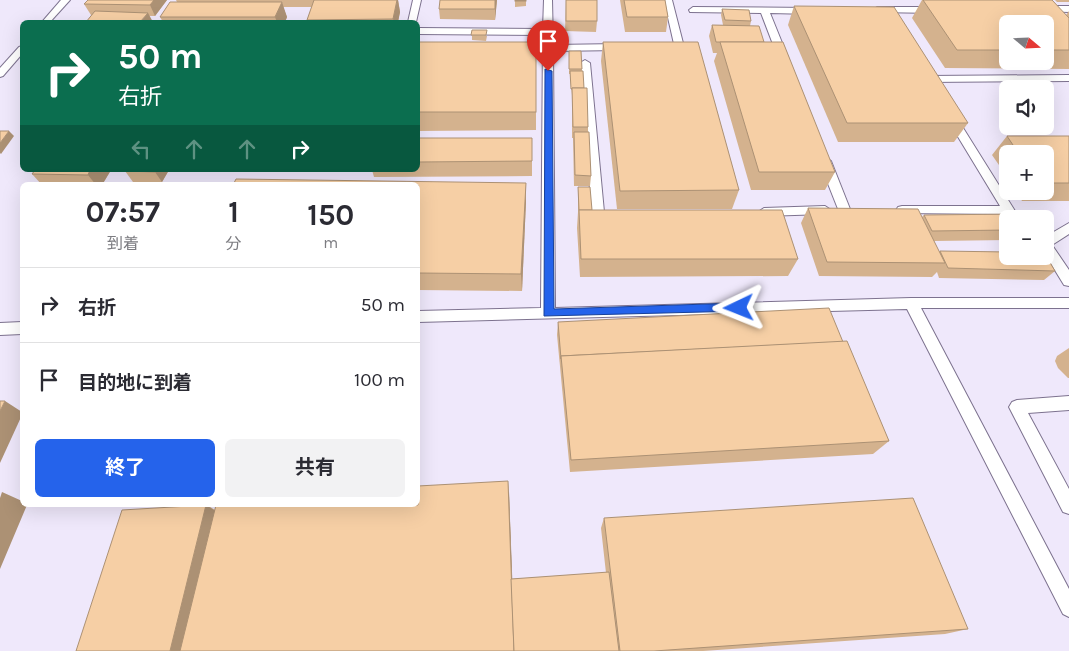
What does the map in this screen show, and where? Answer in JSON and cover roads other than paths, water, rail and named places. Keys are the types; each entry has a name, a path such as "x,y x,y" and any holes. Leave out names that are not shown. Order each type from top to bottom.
{"lane":[{"path":"48,20 66,0"},
{"path":"412,20 417,0"},
{"path":"548,0 548,32 545,51 548,313"},
{"path":"651,47 679,47 668,0"},
{"path":"1031,9 1053,13 1069,9"},
{"path":"693,10 825,11"},
{"path":"865,10 943,10"},
{"path":"885,10 894,25"},
{"path":"765,12 790,75"},
{"path":"420,31 548,32"},
{"path":"545,51 632,47"},
{"path":"0,74 20,51"},
{"path":"585,63 598,216 618,216"},
{"path":"928,79 1069,78"},
{"path":"943,103 1009,210"},
{"path":"756,212 849,210 819,147"},
{"path":"893,210 999,214"},
{"path":"1054,238 1069,228"},
{"path":"1054,258 1069,281"},
{"path":"911,303 1063,585 1069,608"},
{"path":"420,317 911,303 1069,303"},
{"path":"0,329 20,328"},
{"path":"1069,404 1017,407 1069,506"}]}
